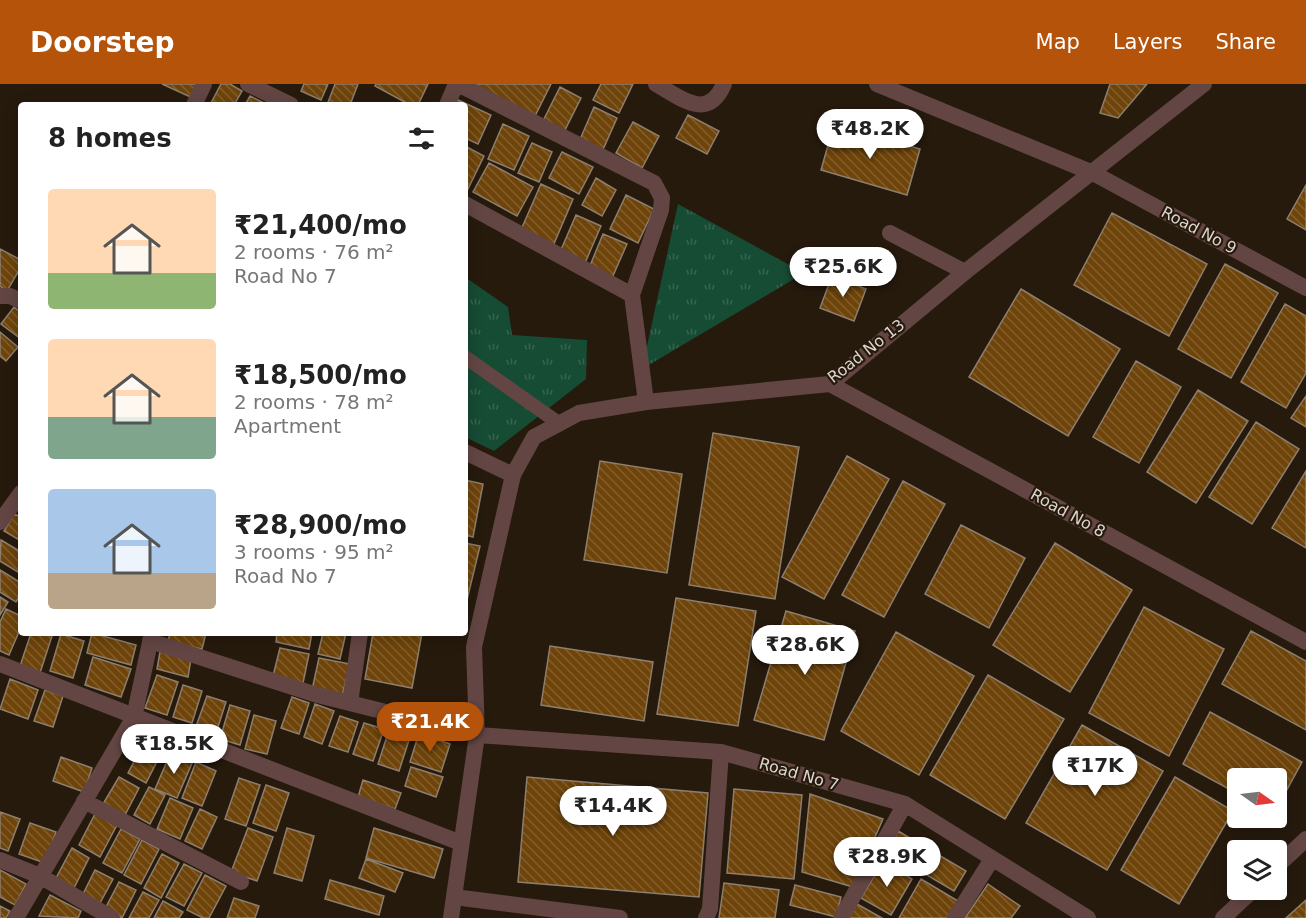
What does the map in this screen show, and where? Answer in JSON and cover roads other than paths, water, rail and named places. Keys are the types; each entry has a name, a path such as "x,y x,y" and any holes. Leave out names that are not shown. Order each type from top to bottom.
{"street":[{"path":"195,102 204,84"},
{"path":"248,84 285,102"},
{"path":"448,102 457,84 654,183 662,198 661,210 632,295 646,402"},
{"path":"656,84 694,105 708,104 720,94 724,84"},
{"name":"Road No 9","path":"877,84 1093,173 1306,288"},
{"name":"Road No 13","path":"451,918 477,735 474,647 513,475 534,437 579,413 646,402 830,384 965,272 1204,84"},
{"path":"468,206 632,295"},
{"path":"890,233 965,272"},
{"path":"0,296 10,296 18,300"},
{"name":"Road No 8","path":"830,384 1306,642"},
{"path":"468,453 513,475"},
{"path":"0,522 18,497"},
{"path":"350,703 360,636"},
{"path":"16,918 134,717 151,637"},
{"name":"Road No 7","path":"151,637 314,694 477,735 721,752 905,804 992,859 1069,913 1088,918"},
{"path":"0,664 461,843"},
{"path":"706,918 710,909 721,752"},
{"path":"84,801 241,882"},
{"path":"841,918 905,804"},
{"path":"1287,857 1306,839"},
{"path":"956,918 992,859"},
{"path":"0,860 40,876 112,918"},
{"path":"454,897 620,918"},
{"path":"1223,918 1242,900"}],"lane":[{"path":"468,359 560,424"}]}
